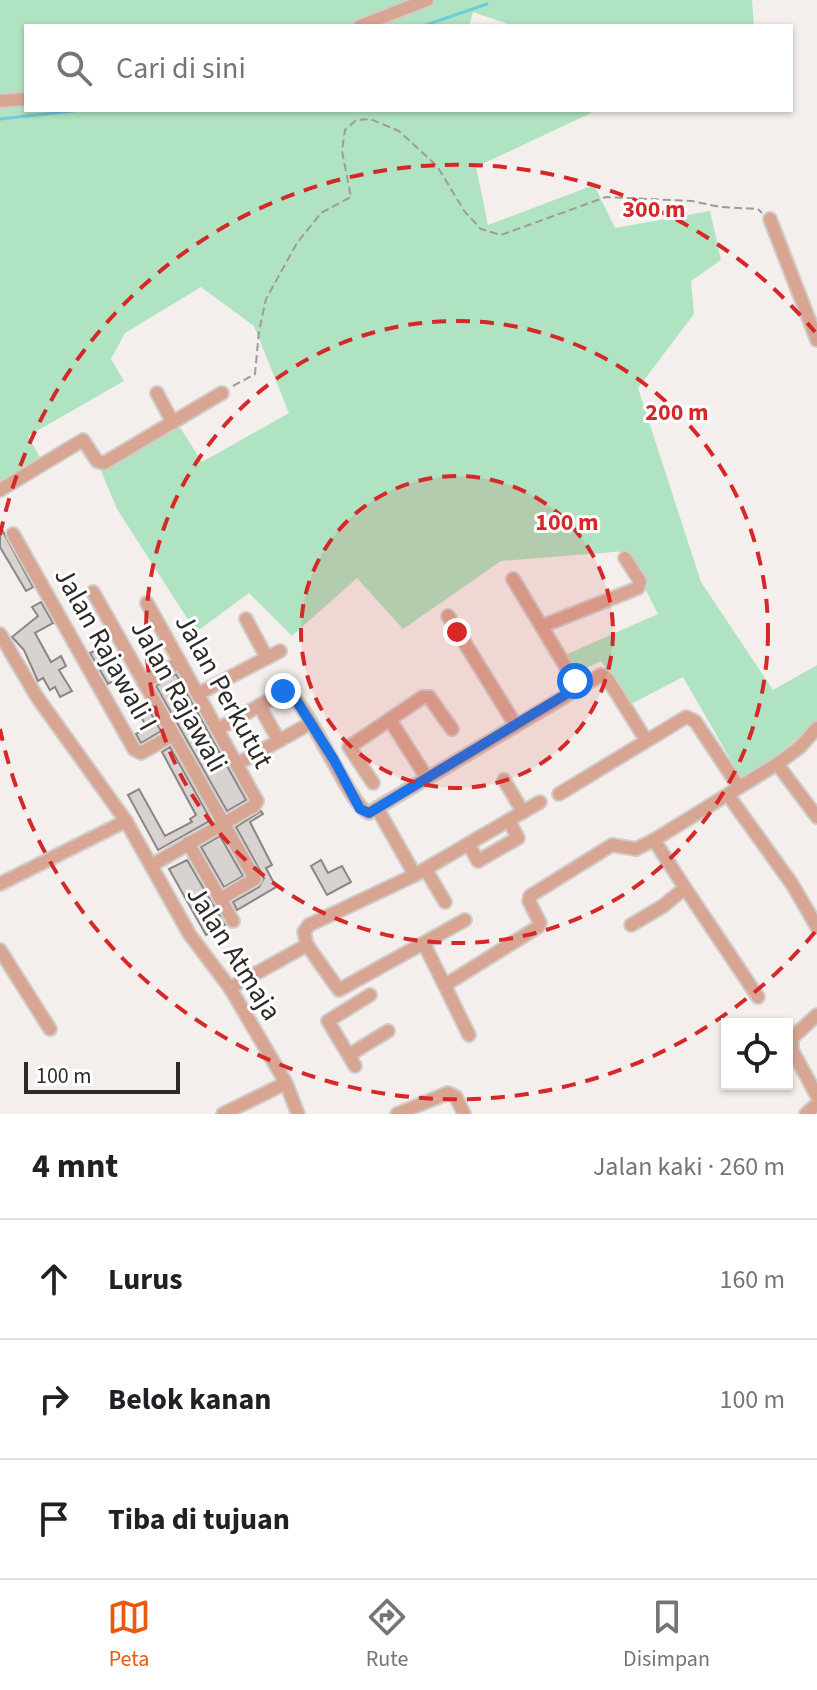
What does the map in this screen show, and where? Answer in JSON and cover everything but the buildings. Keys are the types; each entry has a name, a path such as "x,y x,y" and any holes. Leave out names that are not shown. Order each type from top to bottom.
{"street":[{"path":"365,24 427,0"},
{"path":"0,101 24,99"},
{"path":"770,219 817,340"},
{"path":"157,393 173,423"},
{"path":"0,490 81,441 86,442 97,461 104,463 222,393"},
{"name":"Jalan Rajawali I","path":"13,534 134,749 141,753 173,735"},
{"path":"542,626 638,588 640,581 625,558"},
{"path":"513,579 578,687"},
{"name":"Jalan Rajawali","path":"93,592 255,879"},
{"name":"Jalan Perkutut","path":"147,603 257,798 256,804 223,823"},
{"path":"448,616 515,724"},
{"path":"246,619 267,658"},
{"name":"Jalan Atmaja","path":"0,634 37,697 126,821 190,935 230,988 286,1083 298,1114"},
{"path":"198,694 280,651"},
{"path":"144,683 180,662"},
{"path":"218,729 287,690 311,723 360,809 369,813 598,675 604,675 646,740"},
{"path":"373,783 349,747 426,696 452,729"},
{"path":"259,705 279,741"},
{"path":"559,794 681,719 690,718 817,927"},
{"path":"390,720 427,778"},
{"path":"237,764 311,723"},
{"path":"444,984 538,927 540,923 529,901 530,896 612,845 636,849 654,840 812,741 817,728"},
{"path":"777,764 817,817"},
{"path":"504,780 523,812"},
{"path":"349,1008 307,945 304,932 309,925 420,872 540,802"},
{"path":"377,808 420,872 445,902"},
{"path":"0,884 126,821"},
{"path":"469,845 478,861 518,838 509,821"},
{"path":"152,865 223,823"},
{"path":"654,840 758,997"},
{"path":"188,843 233,921"},
{"path":"220,899 267,872"},
{"path":"631,925 663,906 685,888"},
{"path":"339,990 465,920"},
{"path":"424,944 469,1035"},
{"path":"230,988 307,945"},
{"path":"0,950 50,1029"},
{"path":"370,995 328,1021 352,1060 388,1031"},
{"path":"817,1015 792,1038 792,1050 817,1096"},
{"path":"223,1114 286,1083"},
{"path":"397,1114 448,1093 456,1097 464,1114"},
{"path":"806,1114 817,1104"}],"path":[{"path":"222,393 255,374 266,299 297,243 321,213 351,197 342,151 345,130 356,120 370,119 399,131 437,166 465,212 481,229 501,235 606,197 741,206 758,209 770,219"}],"green space":[{"path":"0,0 752,0 754,24 508,24 473,12 470,24 24,24 24,112 591,112 476,167 488,225 594,185 615,228 710,211 721,260 691,281 694,314 638,388 701,582 773,690 817,665 817,723 743,781 683,677 631,704 601,661 576,673 565,655 658,614 626,551 501,561 403,629 357,578 292,636 249,593 196,632 117,509 99,466 176,421 202,462 289,413 254,326 201,287 125,333 111,359 124,381 28,436 42,461 0,485"}],"waterway":[{"path":"429,24 487,4"},
{"path":"0,119 64,112"}],"route":[{"path":"283,691 291,692 334,760 360,809 369,813 578,687 575,681"}]}
